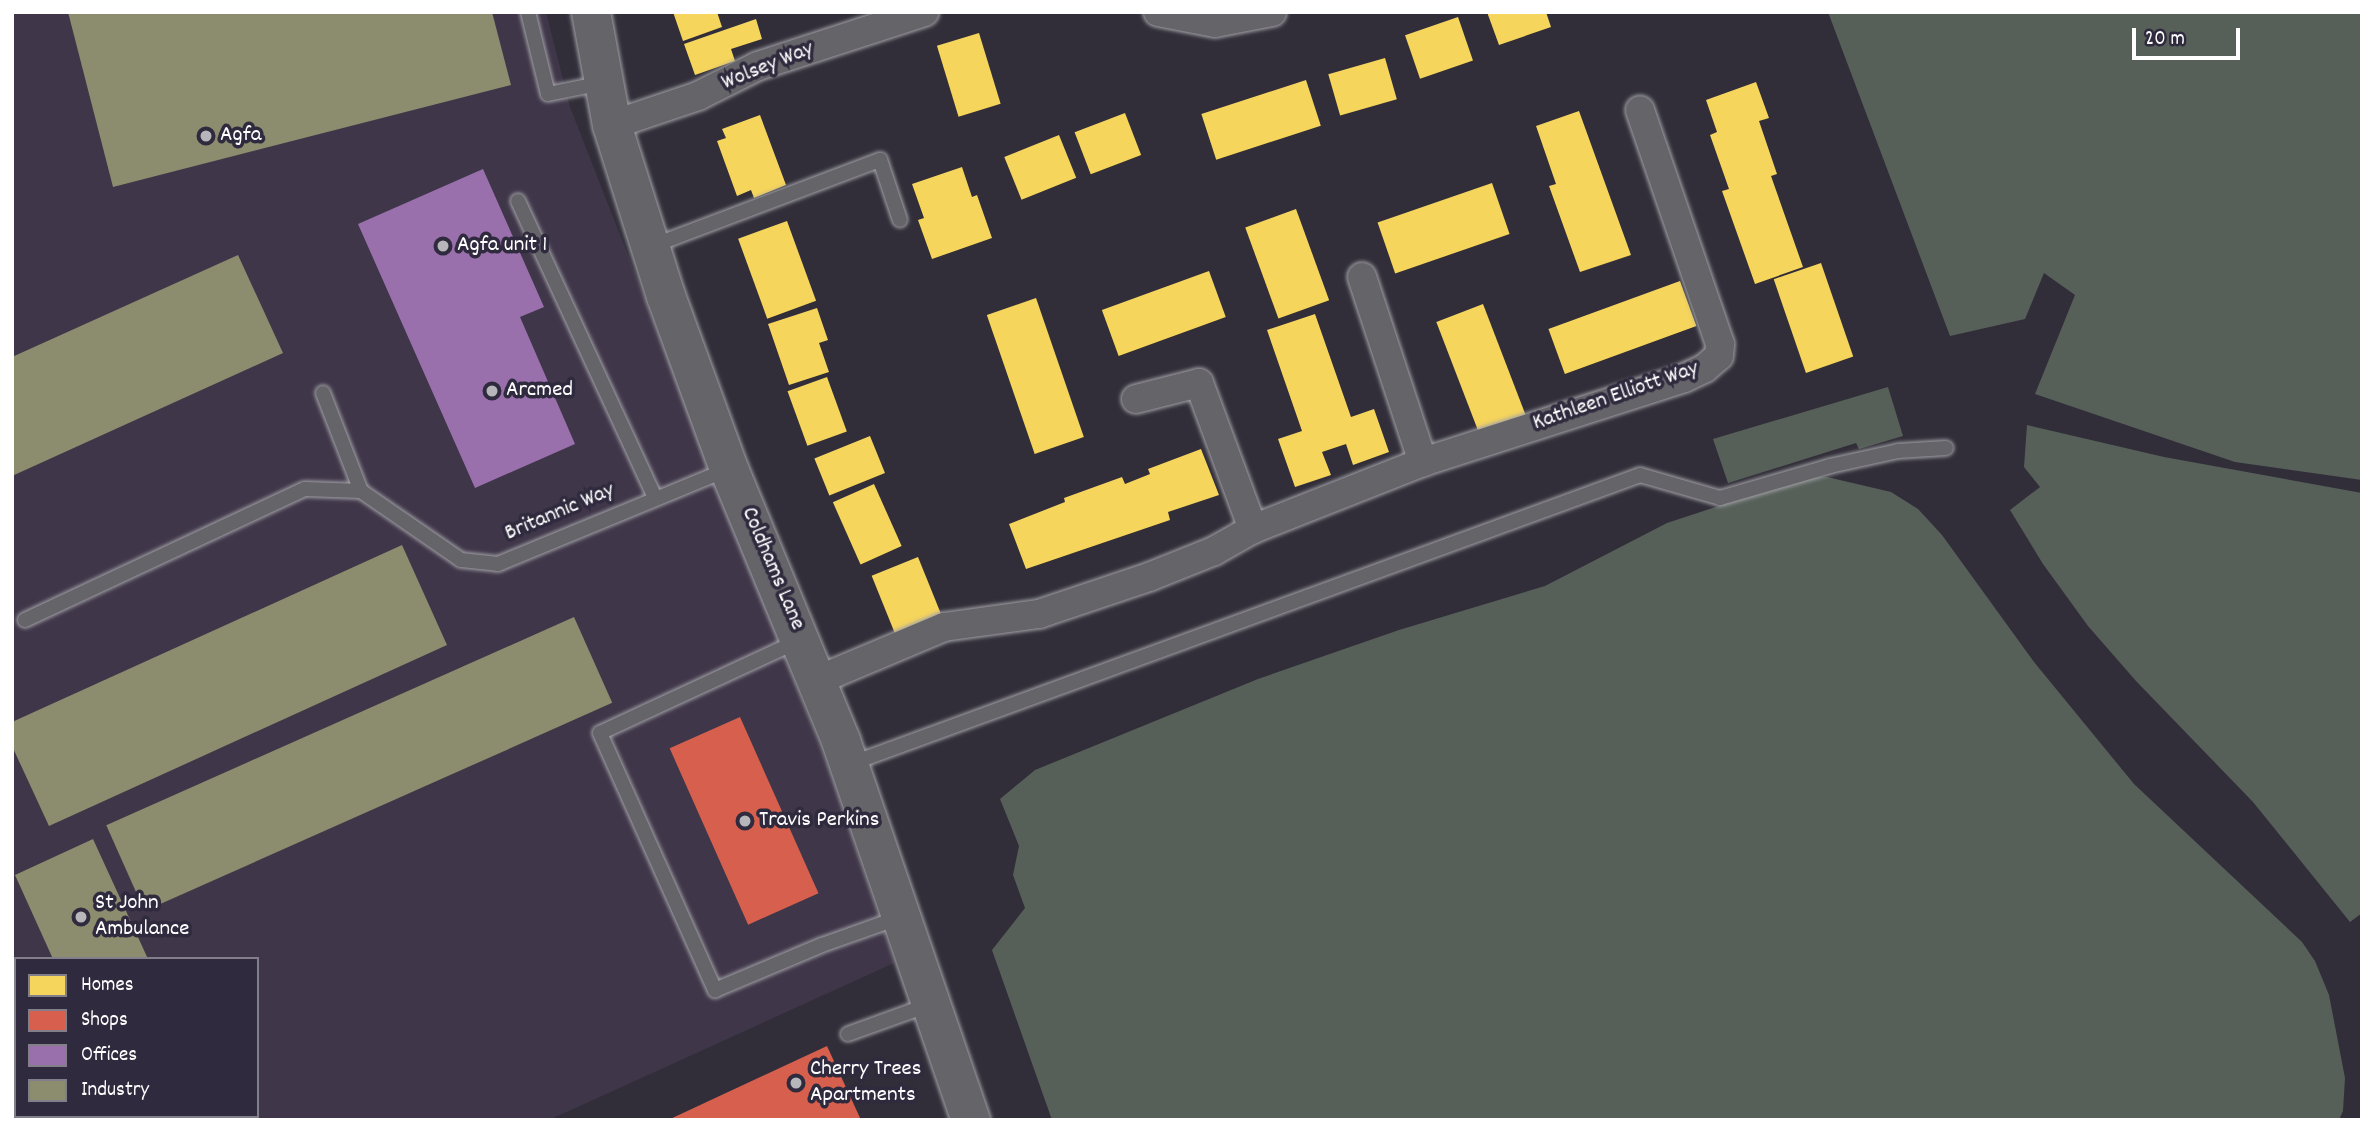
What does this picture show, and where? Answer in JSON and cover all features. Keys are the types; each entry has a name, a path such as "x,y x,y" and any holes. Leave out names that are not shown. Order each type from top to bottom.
{"street":[{"name":"Coldhams Lane","path":"591,12 612,125 650,247 729,469 818,680 850,764 971,1120"},
{"name":"Wolsey Way","path":"612,125 698,96 758,66 924,12"},
{"path":"1158,12 1215,23 1272,12"},
{"name":"Kathleen Elliott Way","path":"818,680 944,628 1039,614 1149,577 1214,551 1253,529 1423,462 1684,378 1705,368 1718,356 1720,344 1640,110"},
{"path":"1362,276 1423,462"},
{"path":"1136,399 1199,383 1253,529"}],"lane":[{"path":"528,12 548,94 605,82"},
{"path":"650,247 880,160 900,220"},
{"path":"518,201 655,498"},
{"path":"24,620 305,489 360,491 323,393"},
{"path":"850,764 1640,475 1720,498 1830,466 1898,451 1946,448"},
{"name":"Britannic Way","path":"360,491 461,560 498,564 729,469"},
{"path":"801,639 600,733 715,990 822,945 903,917"},
{"path":"848,1034 932,1004"}],"shaded area":[{"path":"12,12 546,12 570,107 833,780 894,963 549,1120 12,1120"},
{"path":"1828,12 2362,12 2362,480 2235,462 2035,394 2075,295 2044,273 2025,319 1950,336"},
{"path":"1888,387 1903,436 1859,449 1856,443 1728,483 1713,439"},
{"path":"2027,425 2164,457 2362,493 2362,913 2350,922 2253,802 2136,681 2088,626 2043,564 2010,510 2040,487 2024,467"},
{"path":"1827,477 1891,492 1918,509 1942,535 2034,662 2134,784 2302,942 2315,961 2329,995 2345,1078 2343,1111 2339,1120 1052,1120 992,950 1025,908 1013,875 1019,846 1000,799 1035,770 1258,679 1399,630 1545,586 1667,523 1804,478"}],"building: Homes":[{"path":"673,12 717,12 722,27 683,41"},
{"path":"1487,12 1546,12 1551,27 1499,45"},
{"path":"1458,17 1473,60 1420,79 1405,35"},
{"path":"756,19 762,39 731,49 735,61 695,75 684,44"},
{"path":"979,33 1001,104 959,117 937,46"},
{"path":"1385,58 1397,99 1340,116 1328,74"},
{"path":"1306,80 1321,126 1216,160 1201,114"},
{"path":"1756,82 1769,118 1759,121 1777,174 1771,176 1803,267 1755,284 1722,191 1729,189 1710,135 1717,132 1706,100"},
{"path":"1579,111 1631,255 1580,272 1549,186 1556,184 1536,126"},
{"path":"1125,113 1141,155 1091,174 1075,132"},
{"path":"760,115 786,185 754,198 751,190 737,196 717,141 726,138 722,129"},
{"path":"1059,135 1076,178 1022,200 1004,157"},
{"path":"962,167 972,197 977,195 992,238 932,259 918,220 924,218 912,184"},
{"path":"1492,183 1510,234 1395,273 1378,222"},
{"path":"1296,209 1329,300 1278,319 1245,227"},
{"path":"787,221 816,301 767,319 738,239"},
{"path":"1821,263 1853,357 1806,373 1774,279"},
{"path":"1209,271 1226,317 1119,356 1102,310"},
{"path":"1680,281 1696,326 1565,374 1548,329"},
{"path":"1036,298 1084,437 1035,454 987,315"},
{"path":"1483,304 1527,418 1480,436 1436,322"},
{"path":"817,308 828,340 819,343 829,372 789,385 768,324"},
{"path":"1315,314 1351,417 1374,409 1389,452 1353,465 1346,444 1322,452 1331,475 1295,487 1278,439 1302,431 1267,330"},
{"path":"827,377 847,432 807,446 788,391"},
{"path":"870,436 885,473 829,496 814,458"},
{"path":"1201,449 1219,495 1168,512 1170,520 1026,569 1009,524 1065,502 1064,498 1122,477 1125,484 1150,474 1148,469"},
{"path":"874,484 902,546 861,564 833,502"},
{"path":"918,557 943,618 896,637 872,576"}],"building: Shops":[{"name":"Travis Perkins","path":"740,717 819,893 748,925 670,748"},
{"name":"Cherry Trees Apartments","path":"827,1046 861,1120 668,1120"}],"building: Offices":[{"path":"483,169 544,307 520,317 575,444 475,488 358,224"}],"building: Industry":[{"name":"Agfa","path":"68,12 492,12 511,85 113,187"},
{"path":"238,255 283,353 12,476 12,357"},
{"path":"402,545 447,645 49,826 12,746 12,722"},
{"path":"574,617 612,703 144,911 106,825"},
{"name":"St John Ambulance","path":"93,839 147,957 52,957 15,875"}],"place":[{"name":"Agfa","path":"206,136"},
{"name":"Agfa unit 1","path":"443,246"},
{"name":"Arcmed","path":"492,391"},
{"name":"Travis Perkins","path":"745,821"},
{"name":"St John Ambulance","path":"81,917"},
{"name":"Cherry Trees Apartments","path":"796,1083"}]}
